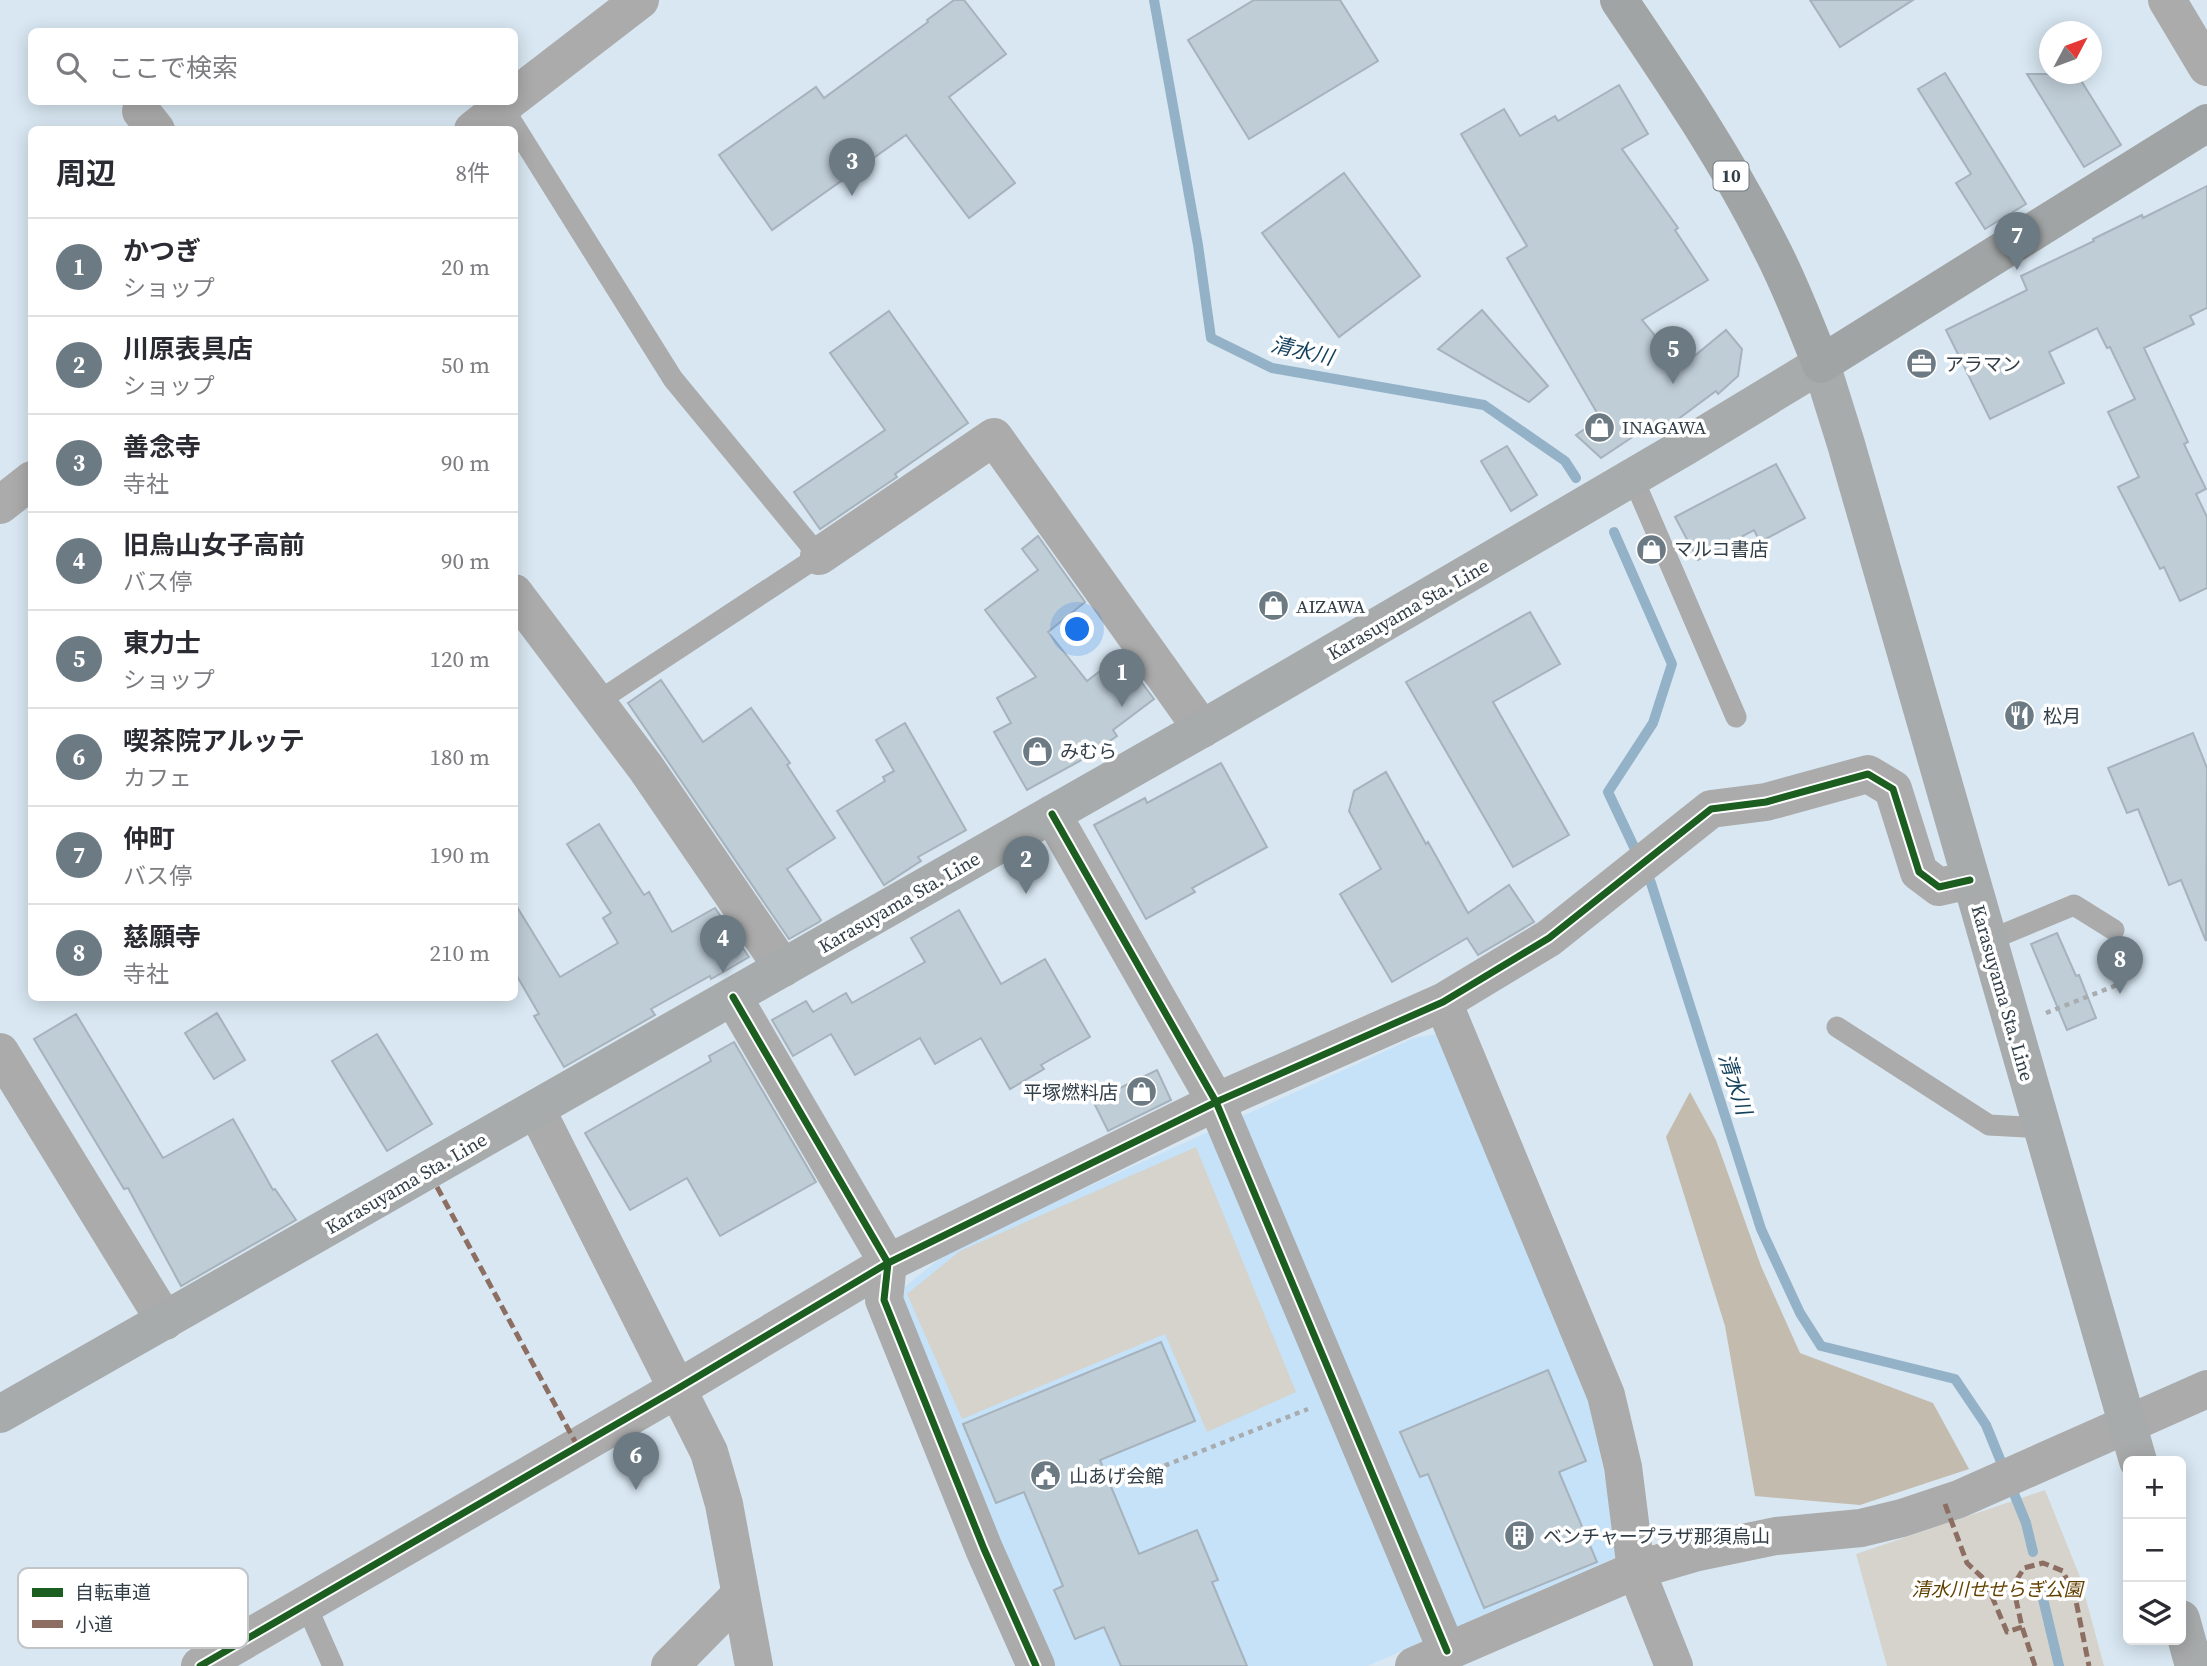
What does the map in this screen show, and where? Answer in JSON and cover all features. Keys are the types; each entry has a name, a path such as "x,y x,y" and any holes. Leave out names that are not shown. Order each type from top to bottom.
{"main road":[{"name":"10","path":"1619,0 1706,132 1764,234 1797,303 1821,364"},
{"path":"1821,364 2207,123"},
{"name":"Karasuyama Sta. Line","path":"0,1414 1202,729 1633,478 1821,364 2133,1443"},
{"path":"2186,1637 2194,1666"}],"street":[{"path":"518,93 640,0"},
{"path":"2167,0 2207,67"},
{"path":"477,126 503,105"},
{"path":"819,556 994,437 1202,729"},
{"path":"0,505 28,483"},
{"path":"518,598 646,768 783,968"},
{"path":"248,1638 888,1263 1216,1102 1443,1002 1549,938 1711,809 1766,802 1868,774 1893,789 1919,872 1939,887 1970,880"},
{"path":"1052,814 1216,1102 1431,1659 1636,1570 1695,1553 1776,1536 1861,1528 1945,1504 2041,1464 2133,1443 2207,1389"},
{"path":"733,997 888,1263 884,1300 984,1549 1036,1666"},
{"path":"1443,1002 1606,1395 1622,1467 1636,1570 1674,1666"},
{"path":"0,1052 10,1091 165,1321"},
{"path":"536,1109 709,1452 724,1504 754,1666"},
{"path":"670,1666 740,1595"},
{"path":"200,1666 231,1648"}],"lane":[{"path":"510,105 673,379 819,556 597,702"},
{"path":"1633,478 1736,717"},
{"path":"1987,941 2074,905 2114,930"},
{"path":"1837,1027 1989,1125 2042,1128"},
{"path":"306,1605 333,1666"}],"path":[{"path":"2012,1027 2117,985"},
{"path":"1146,1473 1312,1407"}],"shaded area":[{"path":"1438,1034 1585,1372 1619,1556 1367,1666 1051,1666 897,1293 952,1249 1414,1038"},
{"path":"1690,1092 1716,1140 1761,1266 1800,1353 1933,1403 1969,1469 1860,1505 1755,1496 1725,1326 1666,1137"}],"green space":[{"path":"1196,1147 1296,1392 1207,1432 1165,1334 962,1419 907,1294 960,1251"},
{"name":"清水川せせらぎ公園","path":"2045,1490 2080,1577 2104,1666 1887,1666 1856,1554"}],"building":[{"path":"954,0 964,0 1006,54 949,97 1015,183 969,218 906,135 772,230 719,155 816,87 824,98"},
{"path":"1254,0 1340,0 1378,61 1249,139 1188,40"},
{"path":"1810,0 1913,0 1840,47"},
{"path":"1945,73 2026,204 1985,229 1956,183 1971,174 1918,89"},
{"path":"2027,74 2039,74 2039,84 2083,84 2121,145 2084,167"},
{"path":"1619,85 1648,134 1622,149 1678,228 1675,230 1708,280 1642,320 1681,367 1726,330 1742,349 1738,376 1718,394 1716,391 1662,431 1655,422 1601,458 1576,435 1600,418 1507,258 1527,246 1461,134 1504,109 1520,136 1555,116 1558,121"},
{"path":"1344,173 1420,276 1339,337 1262,233"},
{"path":"2207,186 2207,308 2190,316 2194,324 2144,348 2188,442 2184,444 2206,489 2196,494 2207,517 2207,588 2180,601 2164,567 2160,569 2118,487 2139,477 2108,412 2135,399 2110,347 2107,348 2097,328 2049,352 2064,383 1990,419 1946,330 2027,290 2021,276 2142,215 2143,218"},
{"path":"1482,310 1548,386 1529,402 1438,349"},
{"path":"889,311 968,423 895,474 897,477 820,529 794,492 885,430 830,353"},
{"path":"1507,446 1537,495 1511,511 1481,461"},
{"path":"1776,464 1805,518 1760,542 1754,530 1698,560 1675,517"},
{"path":"1038,536 1085,602 1048,632 1087,681 1121,655 1154,699 1113,730 1117,736 1087,757 1027,790 994,732 1011,723 997,698 1036,677 985,610 1038,570 1022,549"},
{"path":"1530,612 1560,664 1493,702 1569,835 1513,867 1406,682"},
{"path":"661,680 703,742 751,708 790,763 787,765 835,838 787,869 821,920 819,922 789,939 628,703"},
{"path":"905,723 966,830 918,857 921,861 884,885 837,811 885,781 883,777 894,771 876,740"},
{"path":"2193,733 2207,768 2206,941 2181,880 2169,885 2138,809 2127,813 2108,768"},
{"path":"1221,763 1267,847 1192,888 1195,892 1146,919 1094,825 1145,798 1147,803"},
{"path":"1386,772 1468,913 1509,885 1534,922 1478,955 1467,938 1392,982 1340,894 1381,869 1349,811 1354,791"},
{"path":"599,824 644,895 649,892 672,932 715,908 749,957 651,1009 655,1015 564,1067 534,1016 539,1014 518,978 518,909 560,977 618,943 603,918 611,913 567,844"},
{"path":"959,910 1001,984 1045,959 1090,1037 1041,1065 1044,1069 1010,1089 981,1038 935,1064 920,1038 855,1075 831,1034 793,1056 772,1020 806,1001 813,1012 846,993 852,1003 925,962 911,938"},
{"path":"2057,933 2076,976 2079,975 2096,1018 2067,1030 2031,944"},
{"path":"217,1013 245,1060 214,1079 185,1033"},
{"path":"76,1014 163,1158 233,1119 273,1190 275,1189 296,1220 181,1286 128,1188 124,1189 34,1039"},
{"path":"377,1034 432,1124 387,1151 332,1061"},
{"path":"734,1042 816,1182 720,1236 687,1178 630,1210 585,1133 711,1061 709,1056"},
{"path":"1157,1070 1171,1100 1108,1131 1093,1101"},
{"name":"山あげ会館","path":"1161,1342 1195,1421 1100,1460 1139,1554 1197,1530 1218,1580 1212,1582 1247,1666 1121,1666 1104,1627 1075,1639 1054,1590 1063,1586 1024,1492 996,1503 963,1424"},
{"path":"1548,1370 1586,1461 1559,1472 1597,1562 1484,1608 1428,1474 1420,1477 1400,1432"}],"waterway":[{"name":"清水川","path":"1154,0 1198,245 1211,338 1272,368 1484,405 1565,461 1576,478"},
{"name":"清水川","path":"1614,532 1672,664 1653,723 1608,792 1651,883 1761,1229 1800,1313 1821,1346 1955,1379 1986,1425 2026,1523 2033,1552"},
{"name":"清水川","path":"2039,1582 2059,1666"}],"marked path":[{"path":"437,1187 578,1447"},
{"path":"1945,1504 1967,1563 1985,1580 2007,1632 2022,1627"},
{"path":"2035,1666 2022,1627 2013,1586 2024,1568 2043,1563 2063,1571 2076,1601 2089,1666"}],"cycle path":[{"path":"1036,1666 984,1549 884,1300 888,1263 1216,1102 1443,1002 1549,938 1711,809 1766,802 1868,774 1893,789 1919,872 1939,887 1970,880"},
{"path":"1052,814 1216,1102 1447,1651"},
{"path":"248,1638 888,1263 733,997"},
{"path":"200,1666 231,1648"}],"place":[{"name":"善念寺","path":"852,196"},
{"name":"仲町","path":"2017,270"},
{"name":"アラマン","path":"1922,364"},
{"name":"東力士","path":"1673,384"},
{"name":"INAGAWA","path":"1599,427"},
{"name":"マルコ書店","path":"1651,549"},
{"name":"AIZAWA","path":"1273,606"},
{"name":"かつぎ","path":"1122,707"},
{"name":"松月","path":"2020,716"},
{"name":"みむら","path":"1037,751"},
{"name":"川原表具店","path":"1026,894"},
{"name":"旧烏山女子高前","path":"723,973"},
{"name":"慈願寺","path":"2120,994"},
{"name":"平塚燃料店","path":"1141,1092"},
{"name":"山あげ会館","path":"1046,1476"},
{"name":"喫茶院アルッテ","path":"636,1490"},
{"name":"ベンチャープラザ那須烏山","path":"1520,1536"}]}
